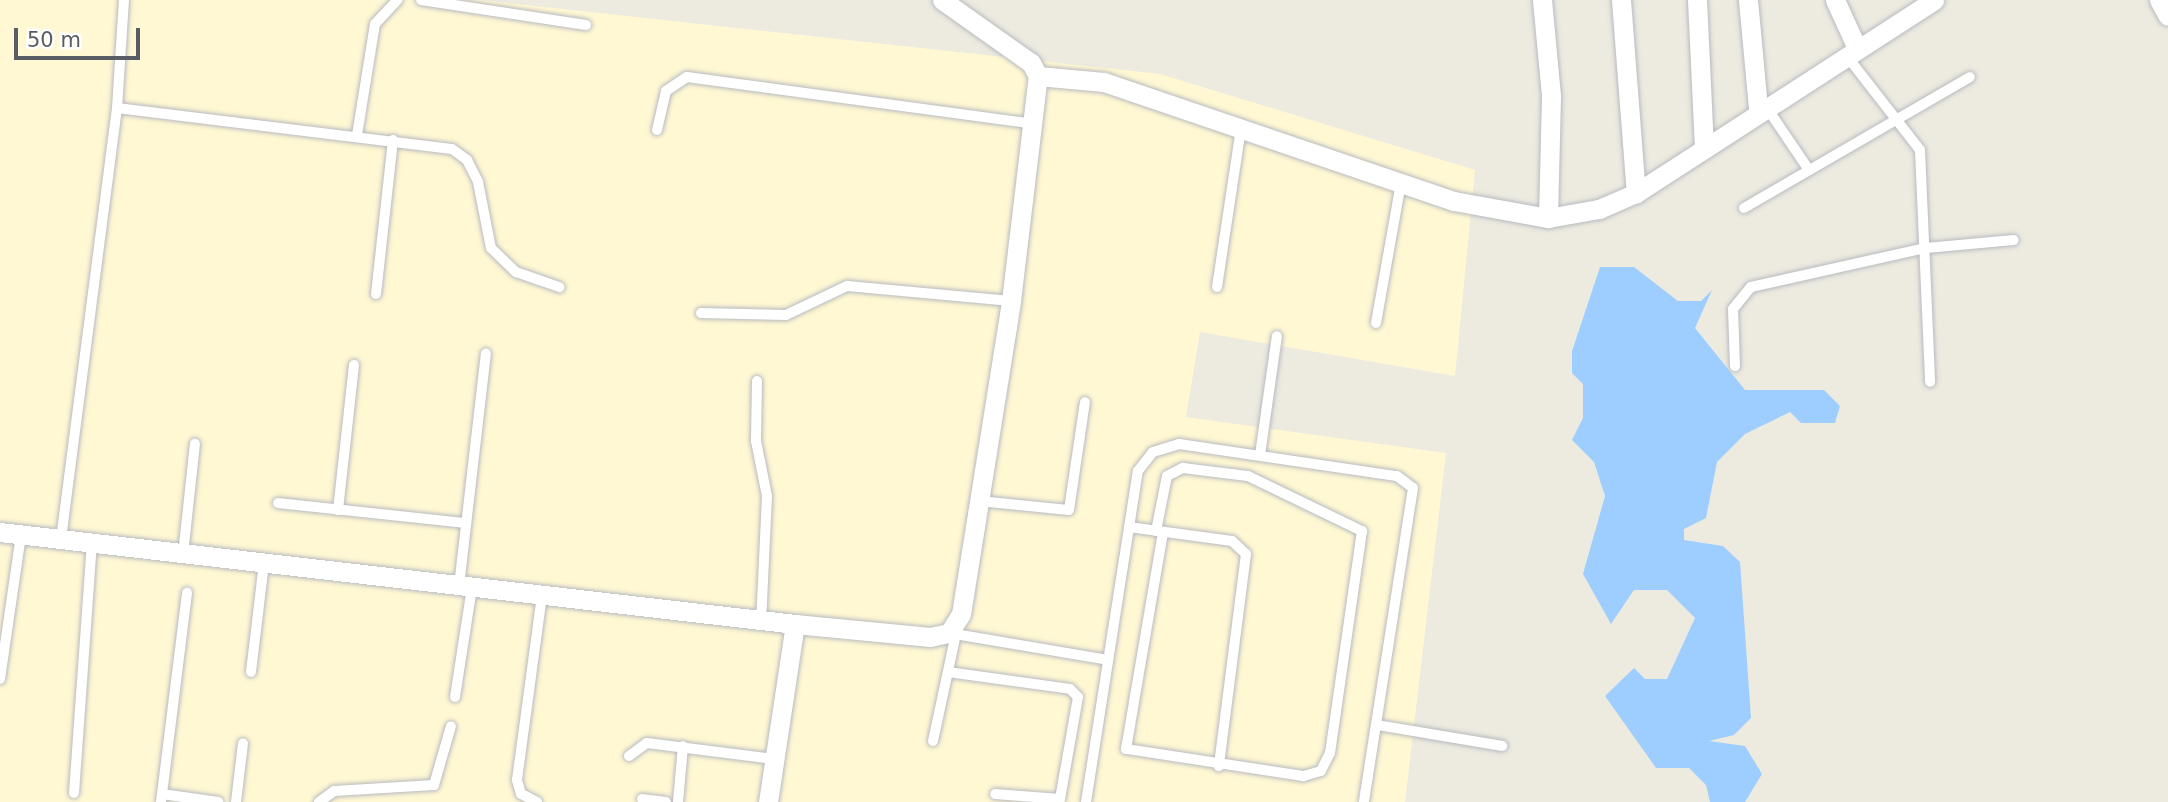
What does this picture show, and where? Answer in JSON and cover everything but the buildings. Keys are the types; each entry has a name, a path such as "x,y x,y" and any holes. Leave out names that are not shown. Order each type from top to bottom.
{"street":[{"path":"0,532 761,621 930,638 952,634 961,614 1011,301 1037,124 1038,76 1031,62 942,0"},
{"path":"1542,0 1551,96 1548,218"},
{"path":"1621,0 1636,193"},
{"path":"1697,0 1704,146"},
{"path":"1748,0 1761,106"},
{"path":"1836,0 1851,51"},
{"path":"2159,0 2168,16"},
{"path":"1038,76 1104,82 1401,183 1507,215 1548,218 1599,209 1636,193 1761,106 1930,1"},
{"path":"768,802 795,624"}],"lane":[{"path":"61,539 117,108 124,0"},
{"path":"357,135 375,24 397,0"},
{"path":"421,0 586,25"},
{"path":"1851,51 1920,150 1930,382"},
{"path":"657,130 666,90 687,78 1037,124"},
{"path":"1744,208 1970,78"},
{"path":"1761,106 1809,170"},
{"path":"117,108 357,135 452,149 467,160 478,182 491,248 516,272 559,287"},
{"path":"1217,287 1241,129"},
{"path":"376,294 393,140"},
{"path":"1376,323 1401,183"},
{"path":"1735,366 1734,309 1741,293 1926,248 2014,240"},
{"path":"701,313 778,316 847,286 1011,301"},
{"path":"1260,455 1277,336"},
{"path":"455,697 466,586 466,523 486,354"},
{"path":"338,510 354,365"},
{"path":"757,381 756,441 767,496 761,621"},
{"path":"979,501 1069,510 1085,402"},
{"path":"183,554 195,444"},
{"path":"1086,802 1138,471 1160,448 1189,444 1396,476 1413,488 1364,802"},
{"path":"1183,468 1248,476 1364,536 1328,763 1303,776 1219,766 1137,755 1125,746 1167,475 1183,468"},
{"path":"278,503 466,523"},
{"path":"1129,527 1231,541 1249,564 1219,766"},
{"path":"0,679 5,605 21,535"},
{"path":"74,793 92,543"},
{"path":"251,672 264,564"},
{"path":"187,593 162,798 218,802"},
{"path":"537,802 521,794 517,780 542,595"},
{"path":"933,741 948,672 952,634 1108,660"},
{"path":"948,672 1070,689 1078,697 1060,799 995,794"},
{"path":"1377,725 1503,746"},
{"path":"319,802 334,791 434,785 451,726"},
{"path":"236,802 243,743"},
{"path":"629,756 636,745 683,746 774,759"},
{"path":"678,802 683,746"},
{"path":"642,799 666,802"}],"shaded area":[{"path":"0,0 480,0 1160,74 1475,170 1455,376 1200,332 1186,417 1446,453 1405,802 0,802"}],"water":[{"path":"1600,267 1634,267 1678,301 1701,301 1712,290 1695,328 1745,390 1824,390 1840,406 1835,423 1801,423 1790,412 1745,434 1717,462 1706,518 1684,529 1684,540 1723,546 1740,562 1751,718 1734,735 1709,741 1745,746 1762,774 1745,802 1710,802 1706,785 1689,768 1656,768 1605,696 1634,668 1645,679 1667,679 1695,618 1667,590 1634,590 1611,624 1583,574 1605,496 1594,462 1572,440 1583,418 1583,384 1572,373 1572,351"}]}
